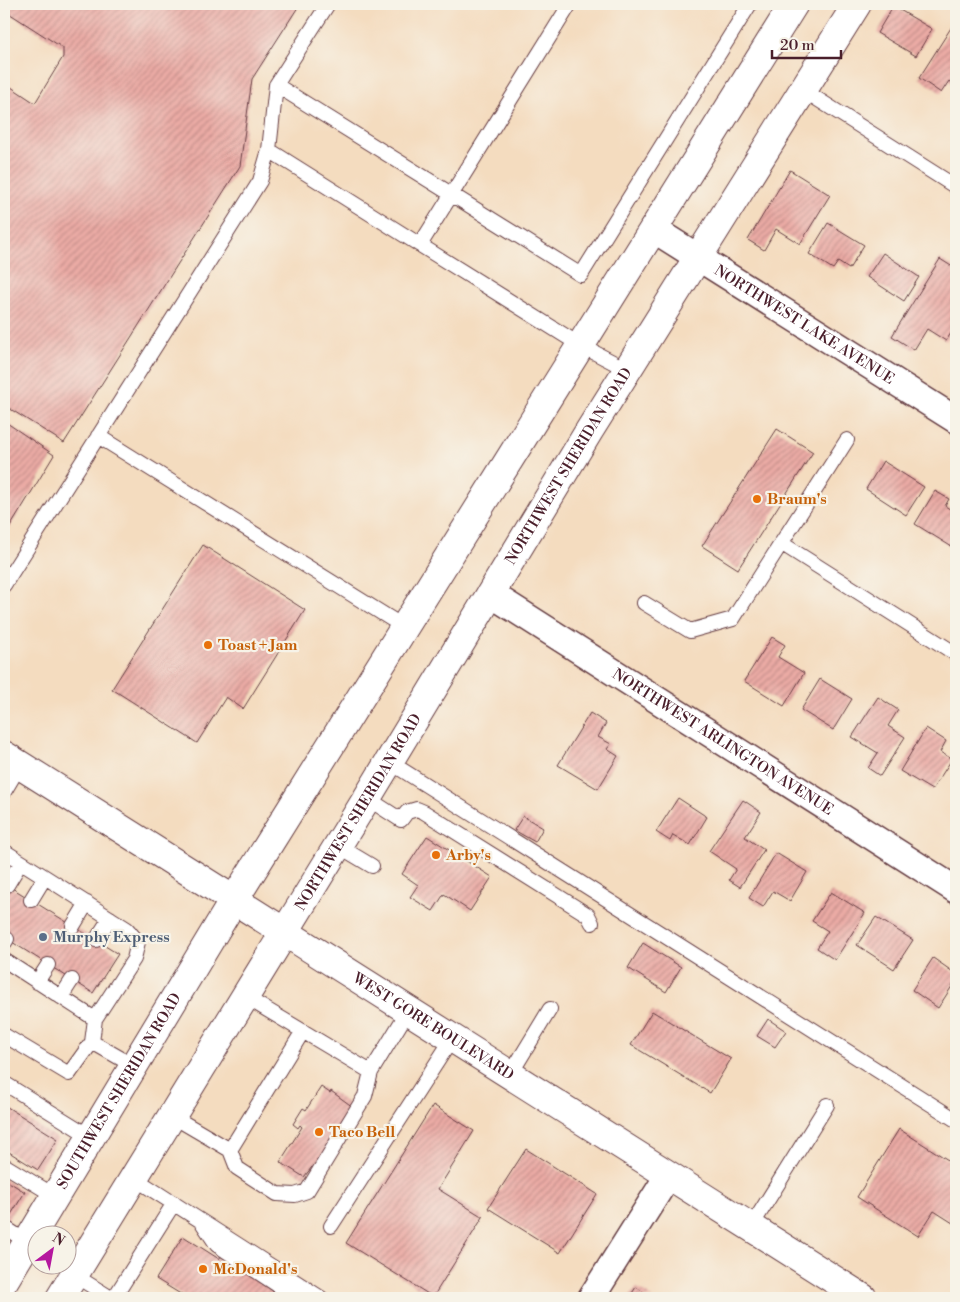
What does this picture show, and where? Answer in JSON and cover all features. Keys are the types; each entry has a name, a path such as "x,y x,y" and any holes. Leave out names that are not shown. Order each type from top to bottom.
{"main road":[{"path":"234,900 794,4"},
{"name":"NORTHWEST SHERIDAN ROAD","path":"284,932 697,257 857,4"},
{"name":"WEST GORE BOULEVARD","path":"12,760 862,1298"},
{"name":"SOUTHWEST SHERIDAN ROAD","path":"4,1281 234,900"},
{"path":"60,1298 284,932"}],"street":[{"name":"NORTHWEST LAKE AVENUE","path":"653,229 956,420"},
{"name":"NORTHWEST ARLINGTON AVENUE","path":"491,594 956,890"},
{"path":"590,1298 668,1176"}],"lane":[{"path":"4,585 260,181 269,150 276,84 328,4"},
{"path":"420,245 570,4"},
{"path":"276,84 581,275 750,4"},
{"path":"803,90 956,187"},
{"path":"269,150 580,345 628,370"},
{"path":"98,436 404,627"},
{"path":"644,603 690,631 733,619 847,440"},
{"path":"781,543 956,654"},
{"path":"4,792 12,760"},
{"path":"388,761 956,1120"},
{"path":"367,798 401,820 407,812 417,809 424,812 588,915 592,922"},
{"path":"337,845 372,866"},
{"path":"4,851 127,929 138,942 134,959 95,1019 92,1042 70,1074 4,1035"},
{"path":"7,885 21,862"},
{"path":"31,900 46,877"},
{"path":"73,926 87,903"},
{"path":"96,940 110,918"},
{"path":"4,960 95,1019"},
{"path":"38,982 48,965"},
{"path":"61,997 72,980"},
{"path":"244,996 371,1072"},
{"path":"510,1075 550,1010"},
{"path":"172,1116 230,1150 236,1168 277,1194 295,1195 307,1191 365,1096 371,1072 408,1011"},
{"path":"230,1150 303,1031"},
{"path":"331,1226 452,1039"},
{"path":"92,1042 134,1066"},
{"path":"4,1083 90,1137"},
{"path":"751,1228 827,1105"},
{"path":"4,1164 55,1196"},
{"path":"134,1178 321,1298"},
{"path":"74,1275 113,1298 174,1203"},
{"path":"201,1220 217,1245 297,1298"},
{"path":"4,1228 27,1242"}],"building":[{"path":"4,4 300,4 252,79 240,166 64,443 4,405 4,99 11,87 35,103 63,57 63,48 4,10"},
{"path":"893,6 932,29 916,56 877,33"},
{"path":"956,20 956,42 953,47 956,49 956,86 949,81 941,93 919,78"},
{"path":"790,170 830,195 800,244 776,229 764,250 748,240"},
{"path":"828,223 864,245 849,269 838,262 833,269 809,254"},
{"path":"883,253 919,277 904,301 867,277"},
{"path":"940,259 956,269 956,325 946,341 927,329 914,350 892,336"},
{"path":"4,421 54,455 4,537"},
{"name":"Braum's","path":"777,429 813,452 738,569 702,546"},
{"path":"883,461 924,487 906,515 866,489"},
{"path":"935,491 949,499 945,506 956,513 956,539 952,547 915,524"},
{"path":"203,545 305,610 243,709 226,697 197,743 112,689"},
{"path":"772,637 785,645 778,657 804,673 784,706 744,681"},
{"path":"820,679 852,699 833,730 801,710"},
{"path":"878,697 898,710 888,726 905,737 880,776 868,768 878,753 852,737"},
{"path":"590,713 606,723 598,737 611,744 607,749 618,756 598,789 558,765"},
{"path":"926,728 946,741 940,752 952,759 932,790 900,771"},
{"path":"678,798 707,817 690,845 673,835 670,841 656,832"},
{"path":"743,800 761,812 745,837 764,850 740,887 729,880 736,869 709,851"},
{"path":"523,816 543,828 535,842 514,830"},
{"name":"Arby's","path":"427,836 492,877 470,911 444,894 433,911 410,897 418,885 402,874"},
{"path":"776,853 807,872 790,901 773,891 763,907 749,898"},
{"path":"4,883 118,954 93,993 4,937"},
{"path":"831,892 865,913 835,960 817,948 828,931 812,921"},
{"path":"876,917 913,940 894,969 857,945"},
{"path":"643,943 681,967 666,992 628,968"},
{"path":"933,958 956,974 956,980 938,1008 912,990"},
{"path":"652,1011 731,1059 710,1093 631,1045"},
{"path":"768,1019 786,1031 775,1047 757,1036"},
{"name":"Taco Bell","path":"321,1087 330,1093 331,1091 353,1107 316,1170 312,1167 304,1177 280,1162 302,1127 300,1125 298,1128 293,1124 303,1108 306,1110"},
{"path":"4,1105 58,1139 38,1170 4,1149"},
{"path":"433,1105 474,1131 438,1189 483,1217 433,1297 346,1243"},
{"path":"899,1129 956,1165 956,1173 953,1178 956,1179 956,1225 934,1211 918,1236 857,1197"},
{"path":"526,1149 597,1194 560,1253 488,1208"},
{"path":"4,1179 25,1192 7,1221 4,1219"},
{"name":"McDonald's","path":"183,1236 219,1259 222,1255 274,1287 272,1291 283,1298 187,1298 156,1279"},
{"path":"636,1287 653,1298 629,1298"}],"place":[{"name":"Braum's","path":"757,499"},
{"name":"Toast + Jam","path":"208,645"},
{"name":"Arby's","path":"436,855"},
{"name":"Murphy Express","path":"43,937"},
{"name":"Taco Bell","path":"319,1132"},
{"name":"McDonald's","path":"203,1269"}]}
